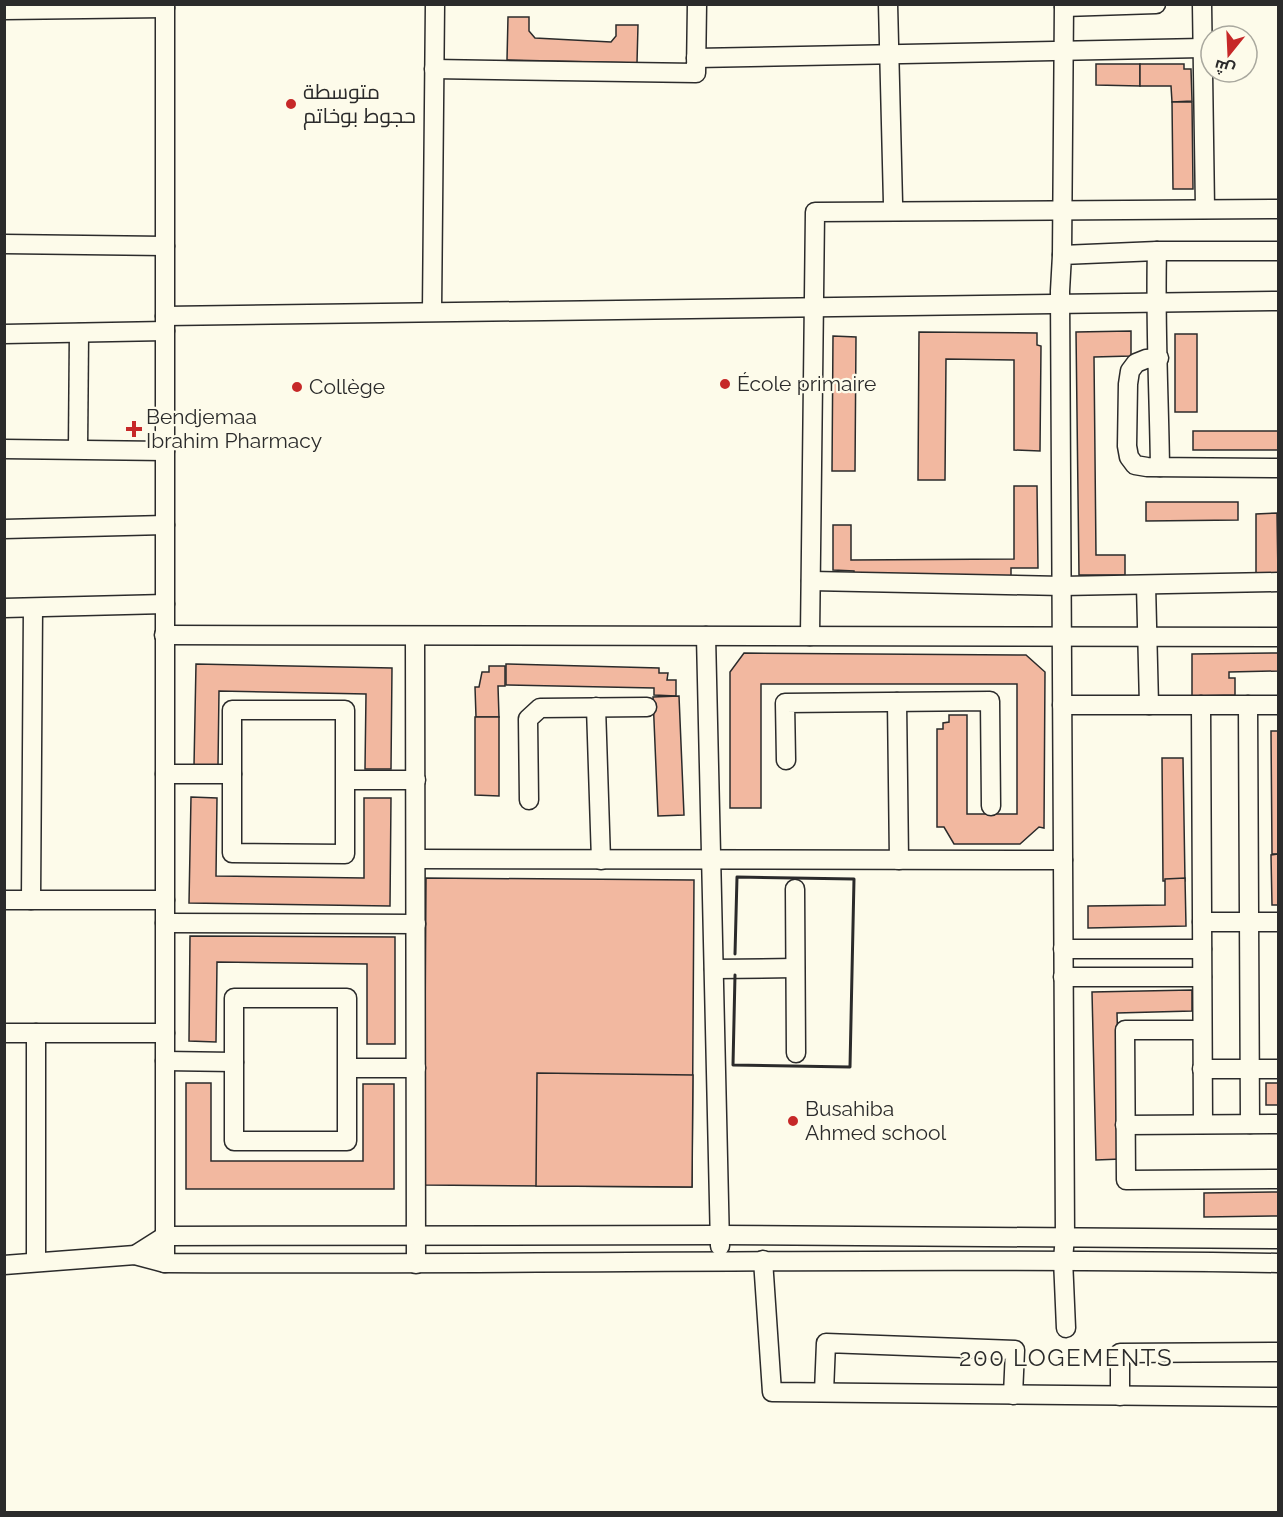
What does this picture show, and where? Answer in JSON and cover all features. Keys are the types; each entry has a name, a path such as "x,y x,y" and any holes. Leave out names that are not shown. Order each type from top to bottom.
{"street":[{"path":"432,311 435,4"},
{"path":"434,69 696,73 697,4"},
{"path":"888,4 893,203"},
{"path":"1066,1328 1063,1259 1065,1237 1060,304 1064,210 1064,6 1156,4"},
{"path":"1202,4 1202,24"},
{"path":"4,10 165,6 165,1263"},
{"path":"696,58 1199,48"},
{"path":"1203,84 1205,209"},
{"path":"810,636 815,212 1278,208"},
{"path":"4,244 165,246"},
{"path":"1062,255 1157,251 1278,251"},
{"path":"1157,251 1155,304 1159,358 1160,467"},
{"path":"4,334 79,333 165,323 432,311 1278,302"},
{"path":"78,449 79,333"},
{"path":"1159,358 1136,363 1130,371 1127,446 1135,465 1278,468"},
{"path":"4,448 165,450"},
{"path":"4,529 165,525"},
{"path":"811,581 1062,586 1278,582"},
{"path":"1146,585 1149,705"},
{"path":"4,608 165,603"},
{"path":"31,900 33,608"},
{"path":"164,635 1278,637"},
{"path":"415,636 416,1264"},
{"path":"706,636 720,1260"},
{"path":"786,760 785,703 990,701 991,806"},
{"path":"897,702 899,860"},
{"path":"1062,705 1278,705"},
{"path":"1201,705 1203,1124"},
{"path":"1248,705 1250,1124"},
{"path":"596,706 600,860"},
{"path":"529,800 528,719 540,708 647,707"},
{"path":"231,710 345,710 345,780 345,854 232,853 231,710"},
{"path":"165,774 232,774"},
{"path":"345,780 416,780"},
{"path":"416,859 1063,860"},
{"path":"795,889 796,1053"},
{"path":"4,900 165,900"},
{"path":"1202,922 1278,922"},
{"path":"165,923 416,924"},
{"path":"1063,949 1202,949"},
{"path":"714,969 795,968"},
{"path":"1064,977 1202,977"},
{"path":"234,998 347,998 347,1068 347,1141 234,1141 234,998"},
{"path":"1202,1030 1125,1030 1126,1180 1278,1179"},
{"path":"4,1032 165,1033"},
{"path":"36,1033 36,1262"},
{"path":"165,1061 234,1062"},
{"path":"347,1068 416,1068"},
{"path":"1202,1069 1278,1069"},
{"path":"1125,1125 1278,1124"},
{"path":"135,1255 165,1236 720,1235 1278,1239"},
{"path":"4,1265 135,1255 165,1263 416,1264 1063,1259 1278,1263"},
{"path":"763,1260 772,1392 1278,1397"},
{"path":"824,1392 826,1343 1015,1350 1013,1395"},
{"path":"1120,1396 1120,1353 1278,1352"}],"building":[{"path":"508,17 529,17 529,31 535,38 611,42 616,36 616,25 638,25 637,63 507,60"},
{"path":"1096,64 1140,64 1140,86 1096,85"},
{"path":"1140,64 1184,64 1184,69 1191,69 1192,101 1172,102 1171,86 1140,86"},
{"path":"1172,102 1192,102 1193,189 1173,189"},
{"path":"1131,331 1131,356 1094,357 1096,555 1125,555 1125,575 1079,575 1076,332"},
{"path":"919,332 1037,333 1037,345 1041,346 1040,451 1014,450 1014,360 946,359 945,480 918,480"},
{"path":"1175,334 1197,334 1197,412 1175,412"},
{"path":"833,336 856,337 855,471 832,471"},
{"path":"1193,431 1278,431 1278,450 1193,450"},
{"path":"1014,486 1037,486 1038,568 1011,568 1011,576 854,576 854,571 833,570 833,525 851,525 851,560 1014,559"},
{"path":"1146,502 1238,502 1238,520 1146,521"},
{"path":"1277,513 1278,576 1256,576 1256,514"},
{"path":"744,653 1026,655 1045,672 1044,828 1039,827 1020,844 954,844 944,827 937,827 937,729 943,729 943,723 949,722 949,715 967,715 967,814 1017,814 1017,684 761,684 761,808 730,808 730,672"},
{"path":"1278,653 1278,671 1229,672 1229,678 1235,678 1235,695 1192,696 1192,654"},
{"path":"196,664 392,668 391,769 365,769 366,694 219,691 218,766 194,766"},
{"path":"506,664 659,668 659,673 668,673 667,680 676,680 676,696 654,695 654,688 506,685"},
{"path":"489,666 505,666 505,686 498,686 499,717 476,717 475,687 479,687 482,672 489,672"},
{"path":"679,696 684,815 658,816 653,697"},
{"path":"475,717 499,717 499,796 475,795"},
{"path":"1271,731 1278,731 1278,854 1272,854"},
{"path":"1162,758 1183,758 1185,881 1163,881"},
{"path":"191,797 217,798 216,876 364,878 364,798 391,798 390,906 189,903"},
{"path":"1278,854 1278,905 1272,905 1271,855"},
{"path":"426,878 694,880 692,1187 424,1185"},
{"path":"1185,878 1186,926 1088,928 1088,906 1165,905 1165,879"},
{"path":"190,936 395,937 395,1044 367,1044 367,964 217,962 216,1042 189,1041"},
{"path":"1192,990 1192,1011 1117,1013 1121,1159 1096,1160 1092,992"},
{"path":"537,1073 693,1075 692,1187 536,1186"},
{"path":"186,1083 211,1083 211,1161 363,1161 363,1084 394,1084 394,1189 186,1189"},
{"path":"1266,1083 1278,1083 1278,1105 1266,1105"},
{"path":"1278,1192 1278,1216 1204,1217 1204,1193"}],"wall":[{"path":"735,954 737,877 854,879 850,1067 733,1065 735,975"}],"place":[{"name":"متوسطة حجوط بوخاتم","path":"291,104"},
{"name":"École primaire","path":"725,384"},
{"name":"Collège","path":"297,387"},
{"name":"Bendjemaa Ibrahim Pharmacy","path":"134,429"},
{"name":"Busahiba Ahmed school","path":"793,1121"}],"district":[{"name":"200 LOGEMENTS","path":"1066,1358"}]}
